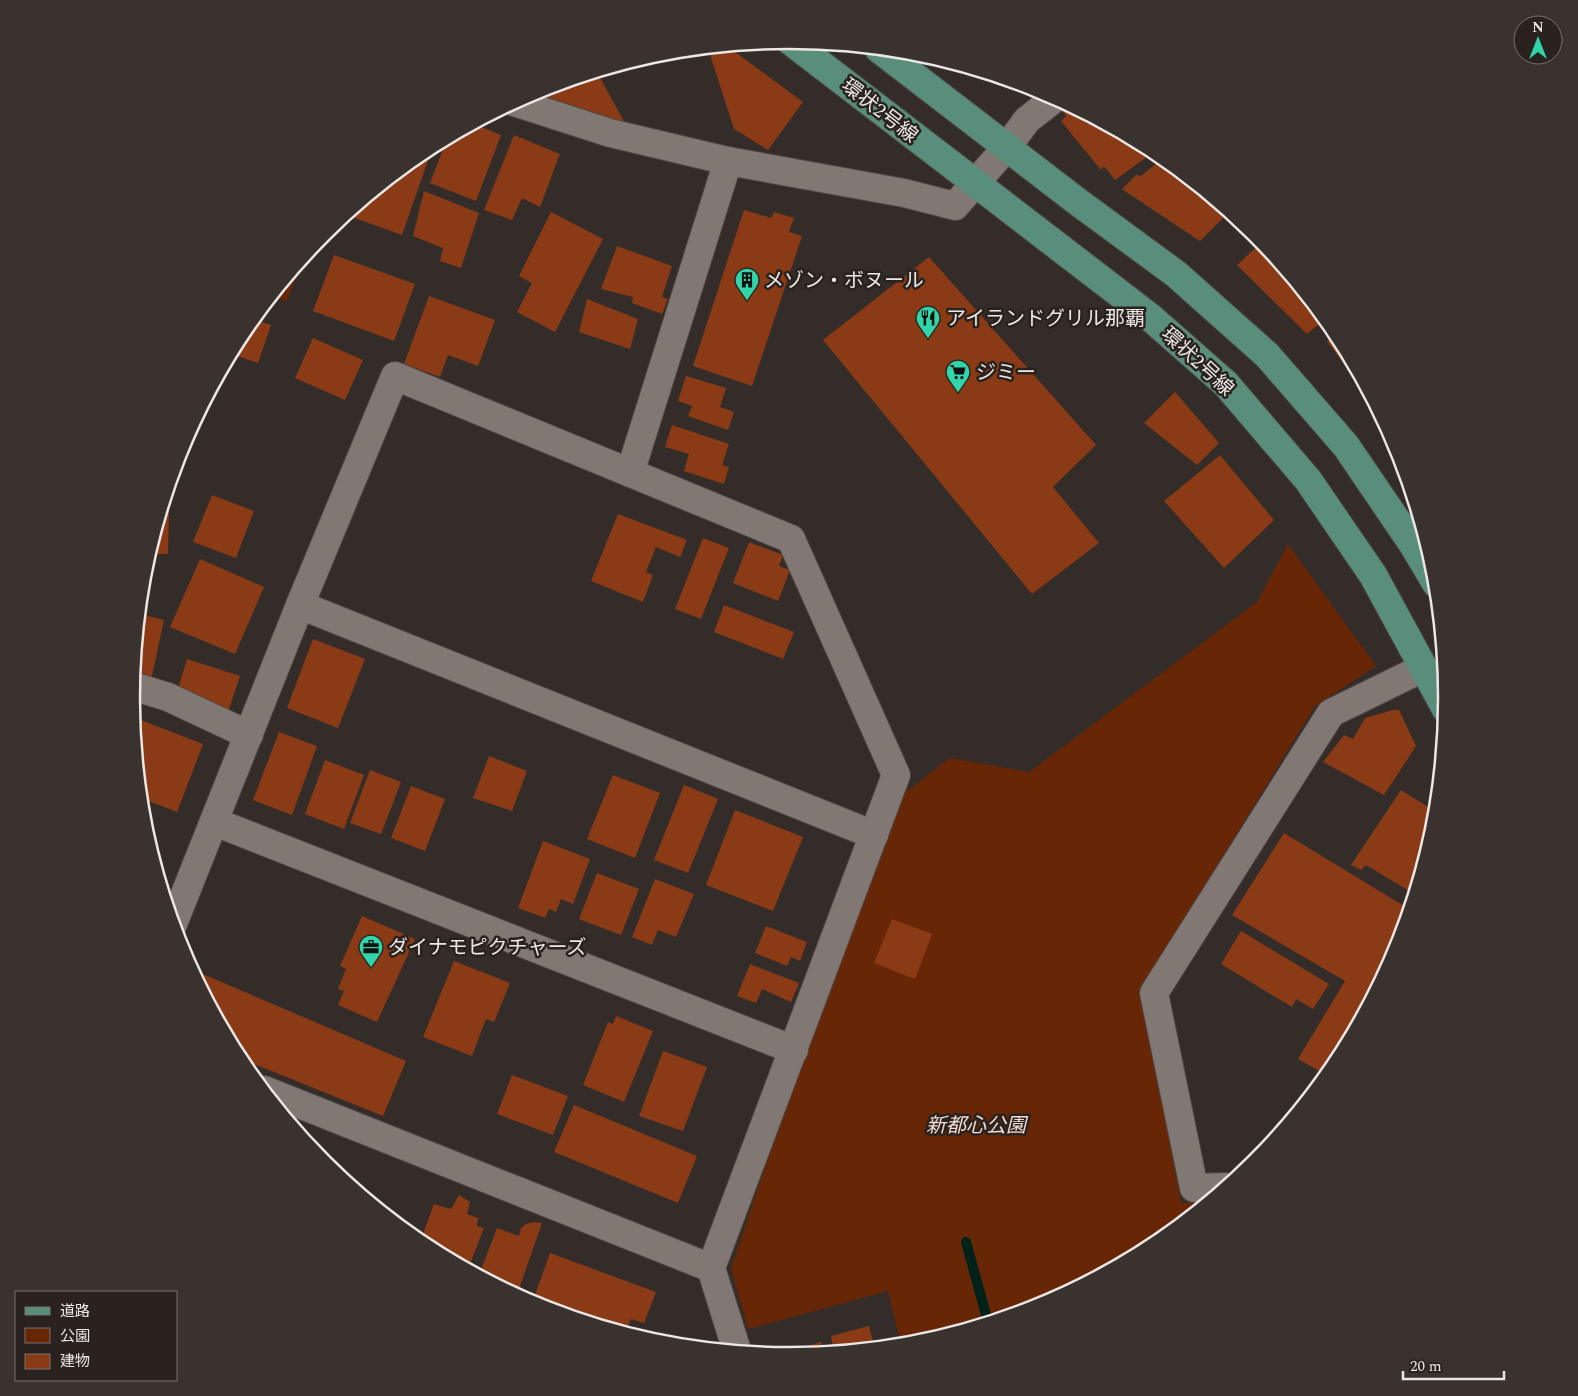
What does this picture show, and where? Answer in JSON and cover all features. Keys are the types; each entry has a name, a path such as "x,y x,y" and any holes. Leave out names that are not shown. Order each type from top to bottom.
{"main road":[{"name":"環状2号線","path":"801,49 1150,317 1226,384 1308,480 1372,575 1438,695"},
{"path":"889,56 1176,274 1267,355 1346,446 1424,563"}],"street":[{"path":"525,105 610,133 728,161 904,193 955,206 1027,120 1048,103"},
{"path":"630,473 728,161"},
{"path":"177,915 300,605 395,376 791,539 896,775 711,1268 735,1345"},
{"path":"300,605 874,835"},
{"path":"1215,1187 1194,1188 1154,993 1331,713 1423,668"},
{"path":"140,689 168,698 249,736"},
{"path":"215,822 794,1050"},
{"path":"275,1094 711,1268"}],"green space":[{"path":"297,275 287,301 278,299"},
{"name":"新都心公園","path":"1288,544 1376,666 1315,706 1141,989 1181,1203 1196,1203 1150,1238 1076,1280 998,1313 957,1325 899,1338 888,1291 748,1329 731,1269 887,802 913,787 949,758 1029,772 1257,602"}],"building":[{"path":"734,51 803,102 768,150 734,129 710,53"},
{"path":"600,77 627,127 542,98"},
{"path":"1060,109 1114,136 1147,156 1115,180 1104,166 1101,170 1061,121 1066,116"},
{"path":"481,127 501,135 476,201 430,183 443,149"},
{"path":"514,135 560,154 540,207 522,198 512,220 484,210"},
{"path":"429,157 402,235 353,217 394,183"},
{"path":"1157,163 1224,217 1200,241 1122,189 1136,175 1141,176"},
{"path":"424,191 479,213 461,268 440,261 443,248 413,236"},
{"name":"メゾン・ボヌール","path":"744,210 771,218 774,212 794,218 789,232 802,236 752,386 693,366"},
{"path":"551,212 603,239 555,332 517,312 532,283 519,276"},
{"path":"617,246 672,266 662,297 668,299 662,314 632,303 633,297 601,289"},
{"path":"1256,248 1277,270 1319,324 1307,334 1237,265"},
{"path":"334,255 415,284 394,341 313,311"},
{"name":"ジミー","path":"929,257 1096,445 1053,487 1099,543 1032,594 823,340"},
{"path":"429,296 495,320 478,366 448,355 440,377 404,364"},
{"path":"587,299 638,319 630,349 579,332"},
{"path":"260,321 271,325 258,363 237,356"},
{"path":"313,338 363,360 345,400 295,378"},
{"path":"1330,339 1352,374 1327,341"},
{"path":"686,376 726,388 720,407 734,412 728,430 688,416 692,406 678,401"},
{"path":"1175,392 1219,443 1197,465 1144,423"},
{"path":"672,425 729,444 722,465 729,467 724,484 684,471 689,454 665,447"},
{"path":"1220,455 1274,520 1224,568 1164,501"},
{"path":"212,495 254,511 236,558 193,542"},
{"path":"169,506 168,554 156,554"},
{"path":"618,514 687,540 680,557 656,547 646,572 653,575 643,602 591,581"},
{"path":"703,538 729,548 701,619 675,609"},
{"path":"749,542 783,555 779,566 790,570 778,601 733,583"},
{"path":"200,559 264,587 235,654 170,627"},
{"path":"724,605 794,632 783,659 714,632"},
{"path":"145,615 164,620 151,680 140,678"},
{"path":"313,639 365,659 338,728 287,708"},
{"path":"187,659 240,676 228,712 176,695"},
{"path":"1399,710 1416,746 1384,795 1323,762 1344,735 1353,739 1365,718"},
{"path":"141,720 203,744 177,812 148,801"},
{"path":"279,732 317,746 292,815 253,800"},
{"path":"489,756 527,771 512,811 473,798"},
{"path":"325,760 364,775 344,829 305,814"},
{"path":"370,770 401,782 381,834 350,823"},
{"path":"613,775 660,793 635,858 587,839"},
{"path":"684,785 718,799 688,873 654,860"},
{"path":"411,786 445,799 425,851 391,838"},
{"path":"1401,790 1429,808 1409,891 1366,865 1361,870 1351,865"},
{"path":"735,810 803,837 773,911 706,885"},
{"path":"1284,833 1404,906 1371,985 1351,1023 1320,1071 1298,1059 1345,981 1232,915"},
{"path":"543,841 590,859 573,904 561,899 556,912 549,909 545,918 518,908"},
{"path":"597,873 639,889 621,935 579,919"},
{"path":"655,879 694,894 676,937 658,930 652,945 632,937"},
{"path":"362,916 415,939 377,1022 338,1005 344,991 338,989 346,969 340,966"},
{"path":"892,919 932,934 915,979 874,963"},
{"path":"766,926 807,942 800,961 791,957 787,966 755,953"},
{"path":"1241,931 1329,984 1313,1009 1296,999 1292,1007 1221,964"},
{"path":"454,961 510,983 494,1022 486,1019 472,1056 423,1037"},
{"path":"750,964 799,983 791,1002 762,989 756,1003 737,996"},
{"path":"202,974 406,1061 383,1116 252,1063 227,1023"},
{"path":"616,1016 653,1031 624,1102 583,1085 608,1022 613,1024"},
{"path":"663,1051 707,1067 683,1131 639,1116"},
{"path":"512,1075 568,1096 553,1135 497,1114"},
{"path":"574,1105 697,1156 678,1203 554,1152"},
{"path":"459,1195 470,1202 467,1214 478,1218 477,1226 484,1228 470,1263 423,1234 434,1204 451,1209"},
{"path":"542,1223 519,1288 481,1269 497,1228 519,1236 521,1228 526,1224"},
{"path":"550,1253 656,1292 644,1323 631,1319 628,1327 580,1313 535,1295"},
{"path":"869,1326 873,1342 833,1346 831,1336"},
{"path":"821,1342 822,1346 805,1347"}],"waterway":[{"path":"966,1242 986,1316"}],"place":[{"name":"メゾン・ボヌール","path":"747,301"},
{"name":"アイランドグリル那覇","path":"928,339"},
{"name":"ジミー","path":"958,393"},
{"name":"ダイナモピクチャーズ","path":"371,968"}]}
